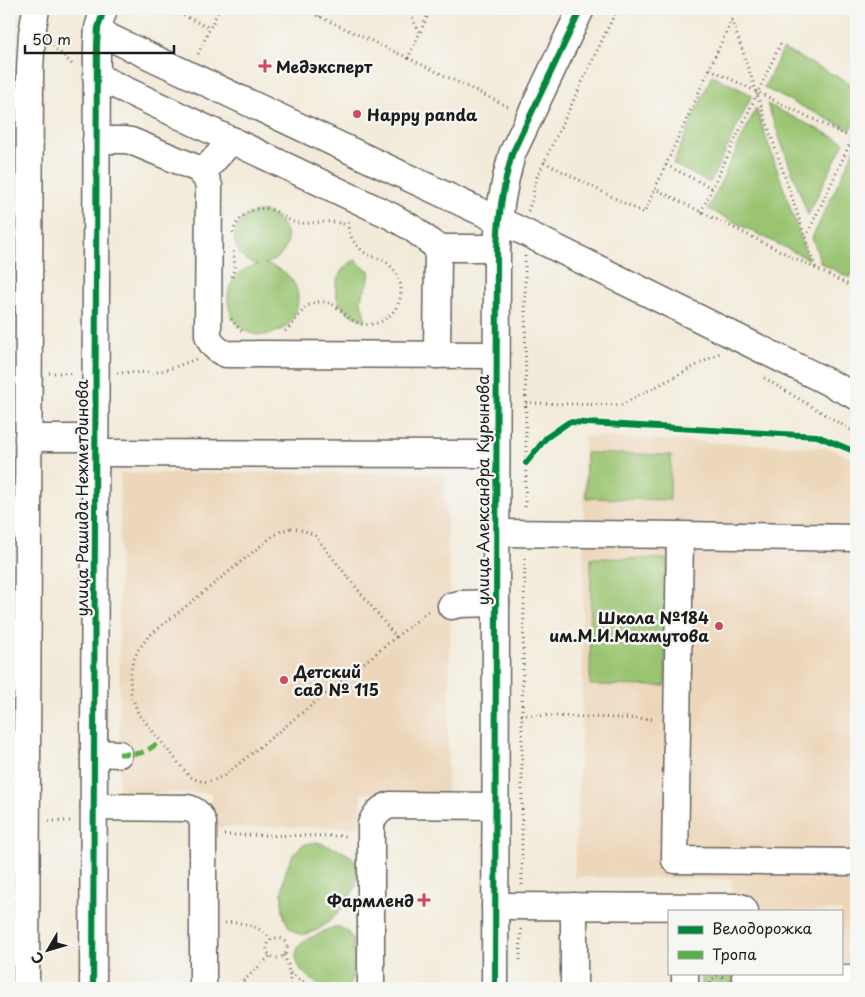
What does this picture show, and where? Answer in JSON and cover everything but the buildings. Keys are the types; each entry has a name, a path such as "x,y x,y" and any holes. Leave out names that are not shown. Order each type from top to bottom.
{"street":[{"path":"26,988 18,835 22,433 19,316 19,70 32,34 36,9"},
{"name":"улица Александра Курынова","path":"495,988 498,220 505,178 512,154 581,9"},
{"path":"101,20 188,75 526,232 856,396"},
{"name":"улица Рашида Нежметдинова","path":"93,988 94,808 106,754 95,445 96,76 101,20"},
{"path":"96,76 402,222 438,248 497,248"},
{"path":"96,140 131,141 196,168 208,182 208,335 217,350 226,354 496,355"},
{"path":"202,173 232,140"},
{"path":"437,355 438,248"},
{"path":"22,433 95,445 496,454"},
{"path":"496,533 856,538"},
{"path":"680,535 675,860 856,862"},
{"path":"451,606 496,603"},
{"path":"371,988 371,824 374,817 378,812 390,806 495,806"},
{"path":"94,808 186,808 198,813 203,824 203,988"},
{"path":"495,906 685,909 740,907 744,910"},
{"path":"574,906 574,988"},
{"path":"685,974 685,988"},
{"path":"740,979 856,979"}],"path":[{"path":"170,9 210,28"},
{"path":"188,75 220,9"},
{"path":"303,9 502,104"},
{"path":"316,9 318,16"},
{"path":"318,16 325,9"},
{"path":"408,9 420,33"},
{"path":"408,58 431,9"},
{"path":"520,961 526,463 526,215 544,162 617,9"},
{"path":"544,162 644,212 732,19 816,269"},
{"path":"701,212 781,43"},
{"path":"66,57 67,50"},
{"path":"710,69 855,139"},
{"path":"806,237 855,139 856,131"},
{"path":"666,165 712,188"},
{"path":"655,189 853,287 856,280"},
{"path":"280,334 296,321 305,308 313,303 327,302 337,307 348,318 359,324 368,325 385,320 397,307 401,290 400,281 396,273 384,261 368,255 358,247 351,237 347,224 356,199"},
{"path":"232,238 235,226 240,218 258,209 273,211 299,223 324,222 347,224"},
{"path":"229,284 235,267 232,243"},
{"path":"229,315 234,323 245,333"},
{"path":"61,373 148,374 178,366 217,350"},
{"path":"526,403 621,405 721,353"},
{"path":"764,378 856,433"},
{"path":"526,463 531,457"},
{"path":"396,637 315,536 300,529 291,528 273,536 148,637 138,650 132,664 130,677 131,694 138,713 189,776 205,782 214,781 436,606 449,602 451,606"},
{"path":"496,716 522,715 677,720"},
{"path":"203,835 371,836"},
{"path":"202,932 228,922 239,923 260,929 271,940"},
{"path":"270,955 277,958 284,955 287,951 284,940 280,938 271,940"},
{"path":"270,955 268,947 271,940"},
{"path":"236,988 270,955"},
{"path":"284,955 292,988"},
{"path":"289,972 315,988"},
{"path":"713,988 711,983 715,976 740,979"}],"shaded area":[{"name":"Школа №184 им.М.И.Махмутова","path":"584,436 829,448 856,460 856,988 732,988 732,974 842,974 842,910 733,910 732,879 574,877 582,717"},
{"name":"Детский сад № 115","path":"120,473 444,473 451,606 447,795 362,793 361,827 211,827 211,793 119,793"}],"green space":[{"path":"783,49 856,86 856,118 850,130 764,88"},
{"path":"712,75 752,95 710,183 673,164"},
{"path":"767,104 844,142 808,215"},
{"path":"756,108 808,259 708,209"},
{"path":"856,146 856,266 850,278 821,263 812,238"},
{"path":"263,211 274,216 281,223 286,230 287,239 286,247 281,254 274,260 264,264 280,270 292,280 298,294 298,302 295,315 285,327 276,332 259,335 246,331 236,322 230,309 228,296 232,282 242,272 258,265 245,259 238,251 235,235 238,225 245,217"},
{"path":"355,260 370,271 368,284 362,295 361,302 366,320 354,317 346,311 339,303 336,294 339,275 345,267"},
{"path":"586,453 671,455 670,500 586,498"},
{"path":"591,558 667,559 665,686 590,685"},
{"path":"317,842 342,851 353,858 358,871 357,881 352,893 334,917 319,929 304,934 293,931 286,921 282,906 282,890 285,873 291,858 301,846"},
{"path":"339,927 348,933 353,942 352,979 347,988 324,987 306,976 298,964 296,958 297,951 300,945 308,939"},
{"path":"702,974 732,974 732,988 702,988"}],"marked path":[{"path":"119,754 141,753 160,741"}],"cycle path":[{"path":"93,988 97,44 98,28 104,9"},
{"path":"495,988 498,224 512,154 581,9"},
{"path":"526,463 546,438 569,422 817,436 856,452"}],"place":[{"name":"Медэксперт","path":"265,66"},
{"name":"Happy panda","path":"357,114"},
{"name":"Школа №184 им.М.И.Махмутова","path":"719,626"},
{"name":"Детский сад № 115","path":"284,680"},
{"name":"Фармленд","path":"424,900"}]}
